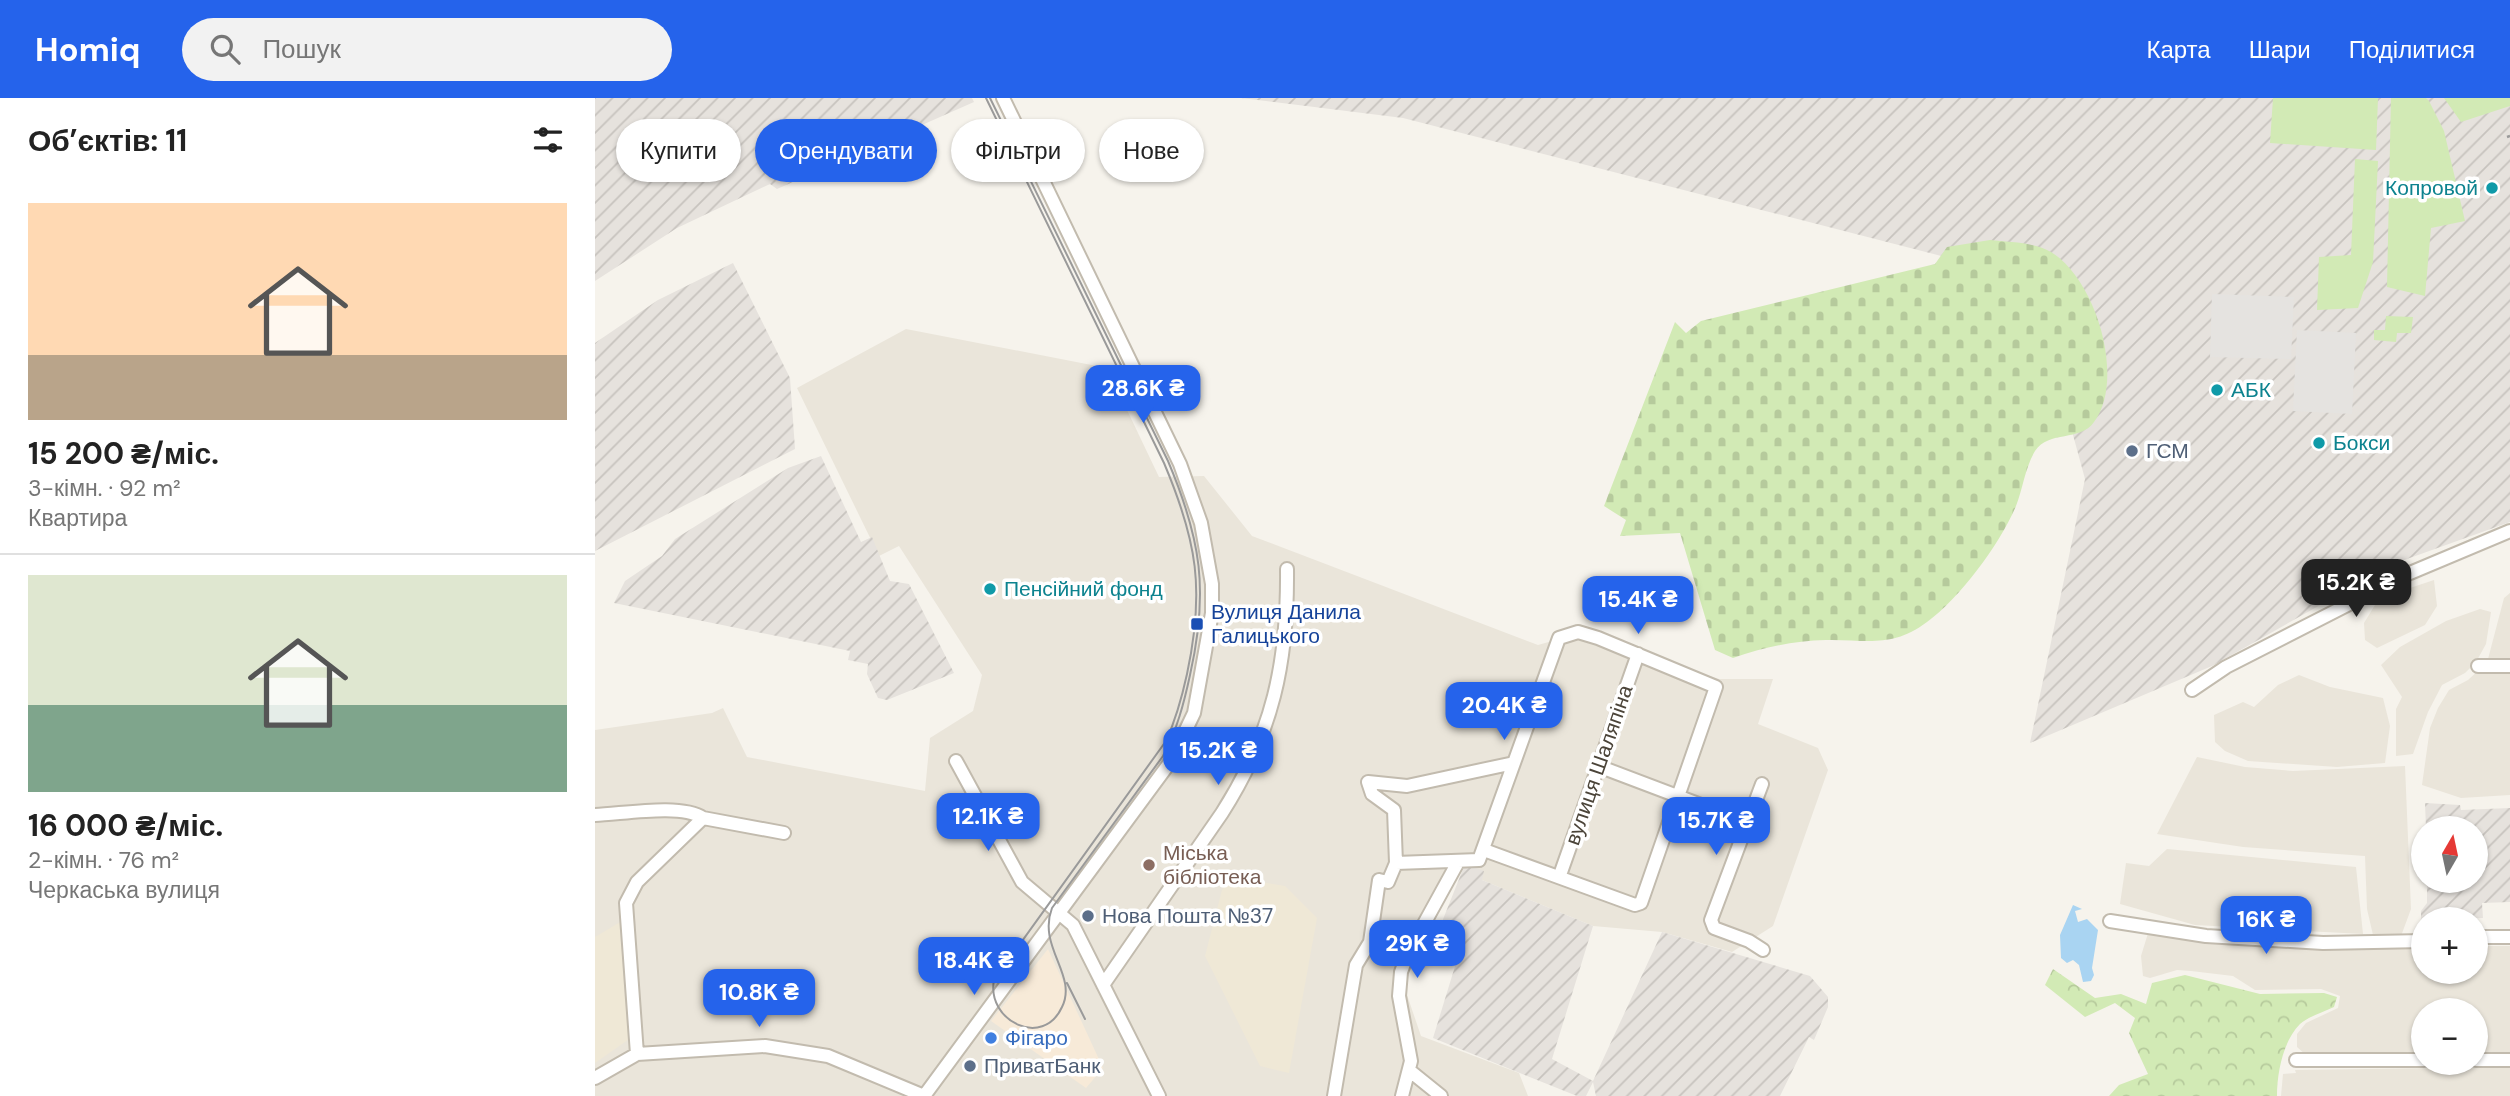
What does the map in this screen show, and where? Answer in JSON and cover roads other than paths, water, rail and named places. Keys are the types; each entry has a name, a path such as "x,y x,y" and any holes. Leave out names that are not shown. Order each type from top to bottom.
{"street":[{"path":"595,1079 637,1054 738,1046 780,1047 828,1056 924,1096 1158,781 1186,735 1194,713 1207,649 1212,584 1201,523 1180,464 1003,98"},
{"path":"2192,690 2226,667 2410,573 2510,531"},
{"path":"1103,985 1226,806 1261,738 1282,671 1288,627 1287,569"},
{"path":"1397,863 1479,860 1559,638 1577,632 1716,687 1641,903 1635,905 1560,875 1484,850"},
{"name":"вулиця Шаляпіна","path":"1560,875 1638,654"},
{"path":"2478,666 2510,666"},
{"path":"956,761 1022,882 1073,925 1159,1096"},
{"path":"1334,1096 1356,965 1370,942 1379,880 1388,881 1397,863 1394,810 1372,794 1368,782 1407,786 1514,763"},
{"path":"1598,766 1746,822"},
{"path":"1762,784 1713,913 1714,928 1749,941 1763,950"},
{"path":"595,815 693,811 703,818 784,833"},
{"path":"637,1054 626,903 637,882 703,818"},
{"path":"1402,1096 1409,1072 1411,1050 1399,996 1401,972 1408,953 1458,862"},
{"path":"2110,921 2229,937 2323,943 2411,941"},
{"path":"2488,937 2510,937"},
{"path":"2296,1060 2411,1060"},
{"path":"2488,1060 2510,1060"},
{"path":"1409,1072 1441,1096"}],"water":[{"path":"2073,905 2082,909 2075,911 2078,922 2087,919 2098,930 2092,968 2094,975 2091,981 2083,982 2079,965 2073,960 2067,963 2061,958 2060,935"}],"tram line":[{"path":"986,98 1164,463 1184,517 1195,566 1196,617 1193,644 1178,708 1166,741 994,980 994,995 1007,1018 1030,1028 1053,1020 1066,995 1062,972 1049,935 1052,908 1163,756 1172,736 1185,696 1196,645 1199,566 1188,516 1168,461 990,98"},
{"path":"1067,983 1085,1019"}],"place":[{"name":"Копровой","path":"2492,188"},
{"name":"АБК","path":"2217,390"},
{"name":"Бокси","path":"2319,443"},
{"name":"ГСМ","path":"2132,451"},
{"name":"Пенсійний фонд","path":"990,589"},
{"name":"Вулиця Данила Галицького","path":"1197,624"},
{"name":"Міська бібліотека","path":"1149,865"},
{"name":"Нова Пошта №37","path":"1088,916"},
{"name":"Фігаро","path":"991,1038"},
{"name":"ПриватБанк","path":"970,1066"}]}
